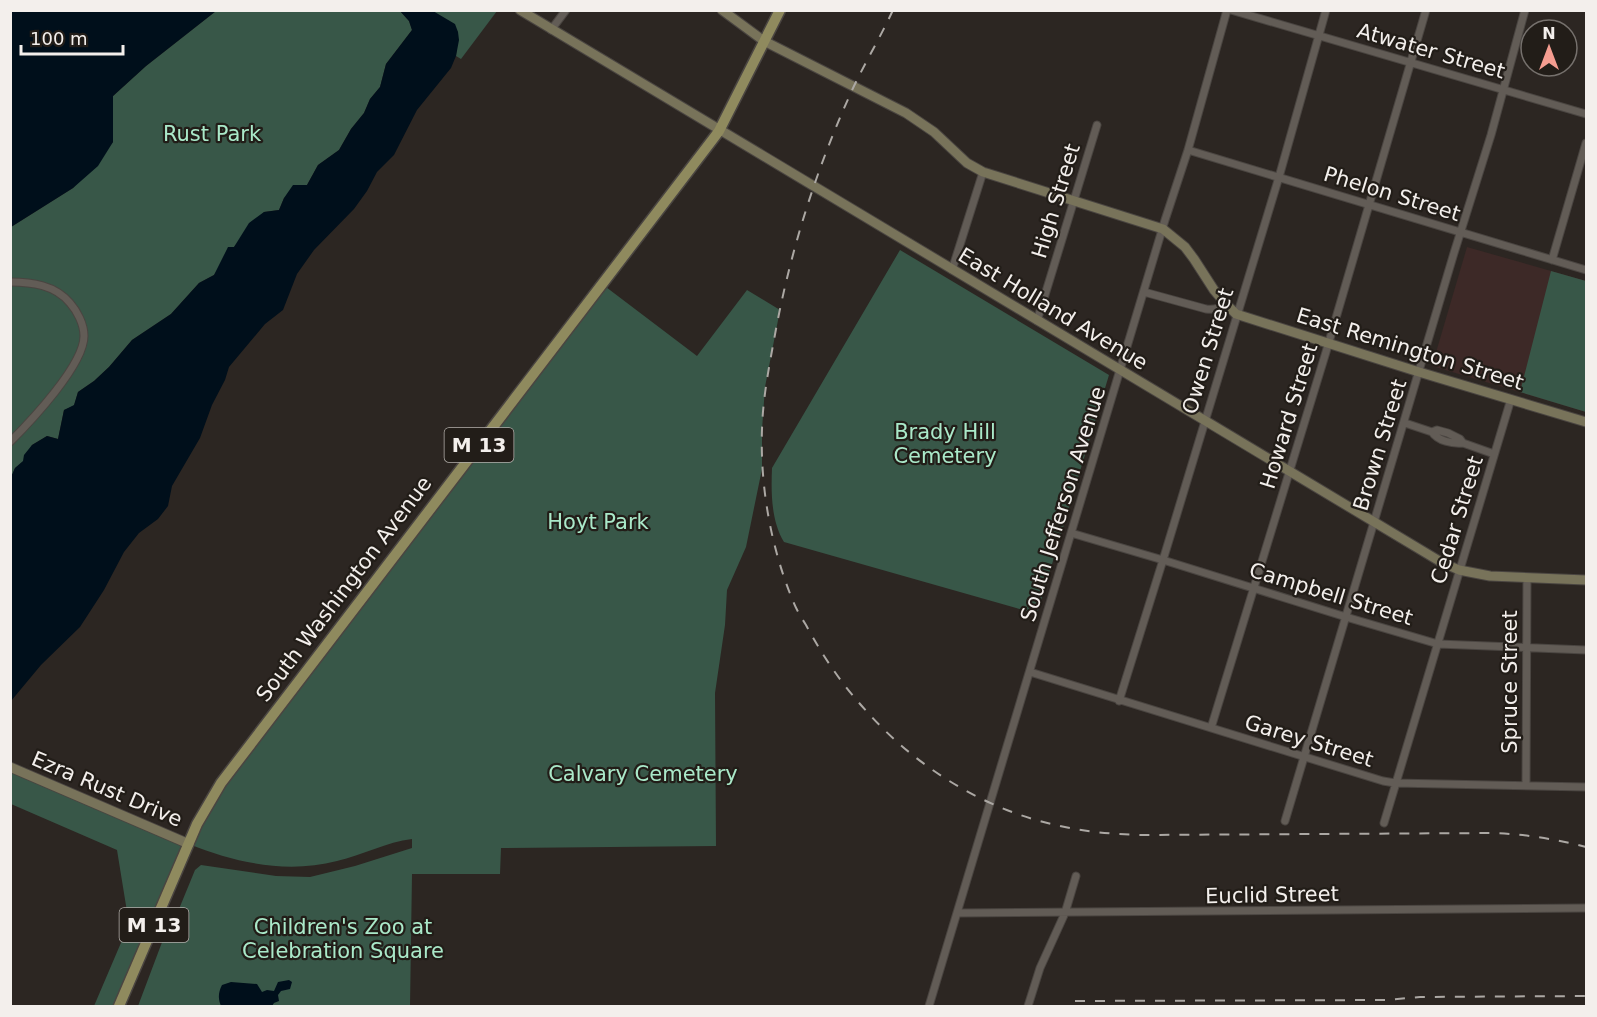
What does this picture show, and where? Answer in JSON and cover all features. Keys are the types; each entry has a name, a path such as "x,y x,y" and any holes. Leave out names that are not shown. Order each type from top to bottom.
{"main road":[{"name":"East Holland Avenue","path":"520,10 1441,562 1459,570 1490,576 1587,580"},
{"name":"East Remington Street","path":"722,10 764,41 906,113 934,132 967,163 982,172 1163,229 1185,247 1214,290 1236,314 1587,422"},
{"name":"South Washington Avenue","path":"119,1006 208,803 719,130 780,10"},
{"name":"Ezra Rust Drive","path":"10,767 189,844"}],"street":[{"path":"551,30 566,10"},
{"name":"Atwater Street","path":"1229,10 1587,114"},
{"name":"South Jefferson Avenue","path":"929,1006 1229,10"},
{"name":"Owen Street","path":"1119,701 1279,177 1326,10"},
{"name":"Howard Street","path":"1211,728 1329,343 1426,10"},
{"name":"Brown Street","path":"1285,821 1491,135 1525,10"},
{"name":"High Street","path":"1037,321 1097,125"},
{"path":"1552,260 1587,143"},
{"name":"Phelon Street","path":"1188,150 1587,270"},
{"path":"952,270 982,172"},
{"path":"10,282 38,284 65,297 80,320 84,336 79,356 72,367 58,387 10,442"},
{"path":"1144,292 1206,309 1215,310 1226,305"},
{"name":"Cedar Street","path":"1384,823 1511,399"},
{"path":"1405,423 1432,432 1437,430 1448,433 1463,443 1494,454"},
{"name":"Campbell Street","path":"1071,533 1438,644 1587,650"},
{"name":"Spruce Street","path":"1526,785 1527,578"},
{"name":"Garey Street","path":"1030,672 1383,781 1587,787"},
{"path":"1028,1006 1040,968 1065,913 1076,876"},
{"name":"Euclid Street","path":"958,913 1587,909"}],"shaded area":[{"path":"1467,247 1586,281 1586,412 1432,366"}],"green space":[{"name":"Rust Park","path":"216,11 400,11 409,21 412,30 386,64 380,87 370,99 364,113 351,129 339,150 318,165 307,185 284,198 279,210 264,212 214,275 199,283 171,314 132,340 109,367 78,392 74,406 64,410 58,439 47,436 32,445 24,461 15,468 11,479 11,227 73,188 113,142 113,96 146,66"},
{"path":"433,11 497,11 461,59 456,56 458,32"},
{"name":"Brady Hill Cemetery","path":"900,250 1109,375 1037,614 784,542 776,525 772,468"},
{"path":"1551,271 1586,281 1586,412 1520,392"},
{"name":"Hoyt Park","path":"602,284 697,356 747,290 780,310 765,387 762,469 746,547 727,590 725,625 715,693 716,846 501,848 500,874 412,874 410,1006 138,1006 167,929 179,909 195,870 201,865 276,876 310,877 412,848 412,839 337,861 299,866 243,861 189,844 208,803"},
{"path":"10,767 189,844 119,1006 94,1006 129,924 117,850 11,804"}],"water":[{"path":"11,10 216,11 146,66 113,96 113,142 98,166 73,188 11,227"},
{"path":"400,11 433,11 455,24 459,40 451,68 417,110 394,155 377,172 354,209 314,250 297,274 283,310 265,324 229,367 200,438 172,486 168,506 158,519 139,533 124,552 104,590 80,627 41,665 11,701 10,479 15,468 23,461 24,455 32,445 47,436 58,439 64,410 74,405 78,392 109,367 132,340 171,314 199,283 214,275 228,247 234,247 249,223 264,212 279,210 293,185 307,185 318,165 339,150 351,129 364,113 370,99 380,87 386,64 412,30 409,21"},
{"path":"289,980 292,982 290,989 281,991 278,995 279,1001 272,1006 221,1006 219,993 222,985 231,982 257,984 262,992 274,991 278,982"}],"railway":[{"path":"893,10 841,115 798,236 782,298 769,366 763,416 762,451 765,495 773,539 785,581 797,610 827,661 851,694 909,752 955,784 1004,809 1066,827 1140,835 1492,833 1540,837 1586,847"},
{"path":"1075,1001 1386,1000 1420,997 1586,996"}],"park label":[{"name":"Calvary Cemetery","path":"643,774"},
{"name":"Children's Zoo at Celebration Square","path":"343,939"}]}
